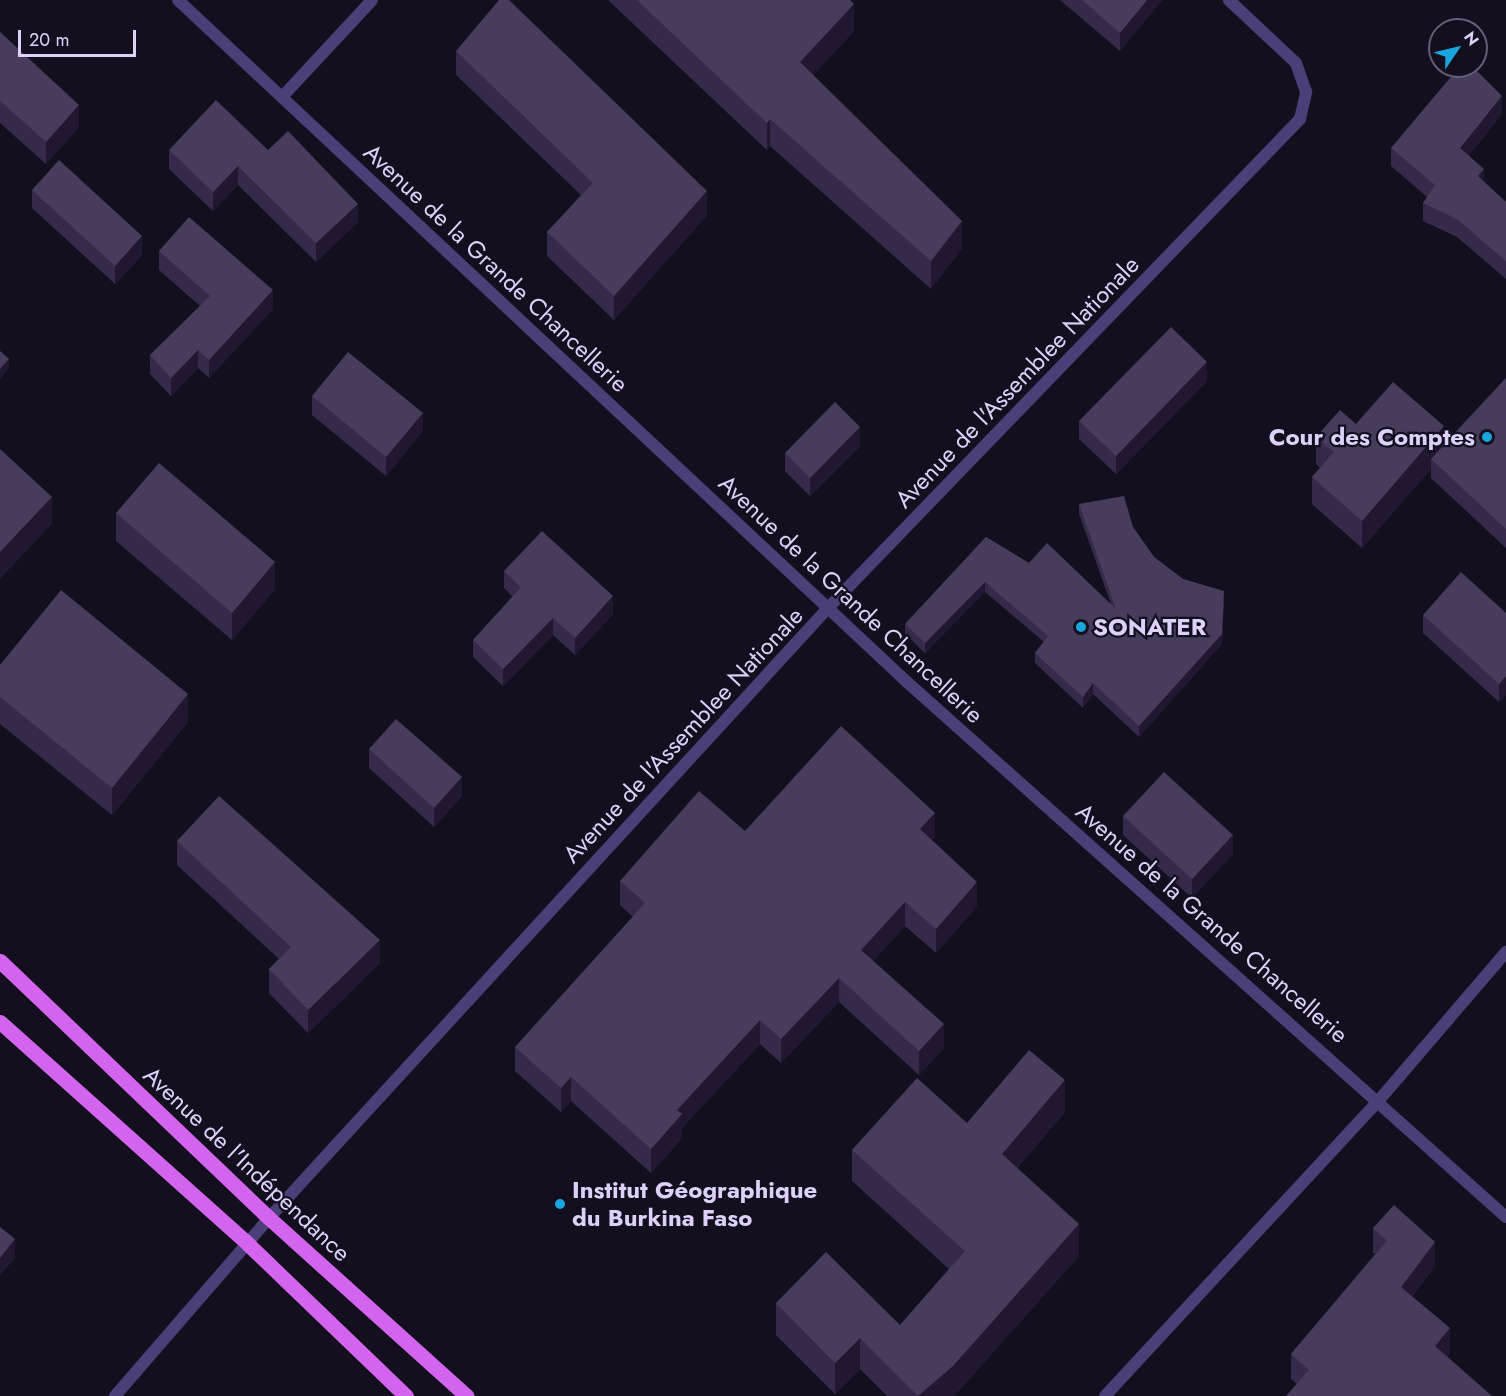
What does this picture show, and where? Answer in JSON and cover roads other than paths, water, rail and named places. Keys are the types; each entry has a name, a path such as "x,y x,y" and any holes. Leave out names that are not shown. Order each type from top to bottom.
{"main road":[{"name":"Avenue de l'Indépendance","path":"1,964 269,1218 467,1396"},
{"path":"0,1022 249,1245 406,1396"}],"street":[{"name":"Avenue de la Grande Chancellerie","path":"178,0 828,608 1380,1099 1506,1217"},
{"path":"282,96 372,0"},
{"name":"Avenue de l'Assemblee Nationale","path":"114,1396 249,1245 269,1218 828,608 1300,119 1306,92 1296,63 1229,0"},
{"path":"1105,1396 1380,1099 1506,952"}],"place":[{"name":"Cour des Comptes","path":"1487,437"},
{"name":"SONATER","path":"1081,627"},
{"name":"Institut Géographique du Burkina Faso","path":"560,1204"}]}
